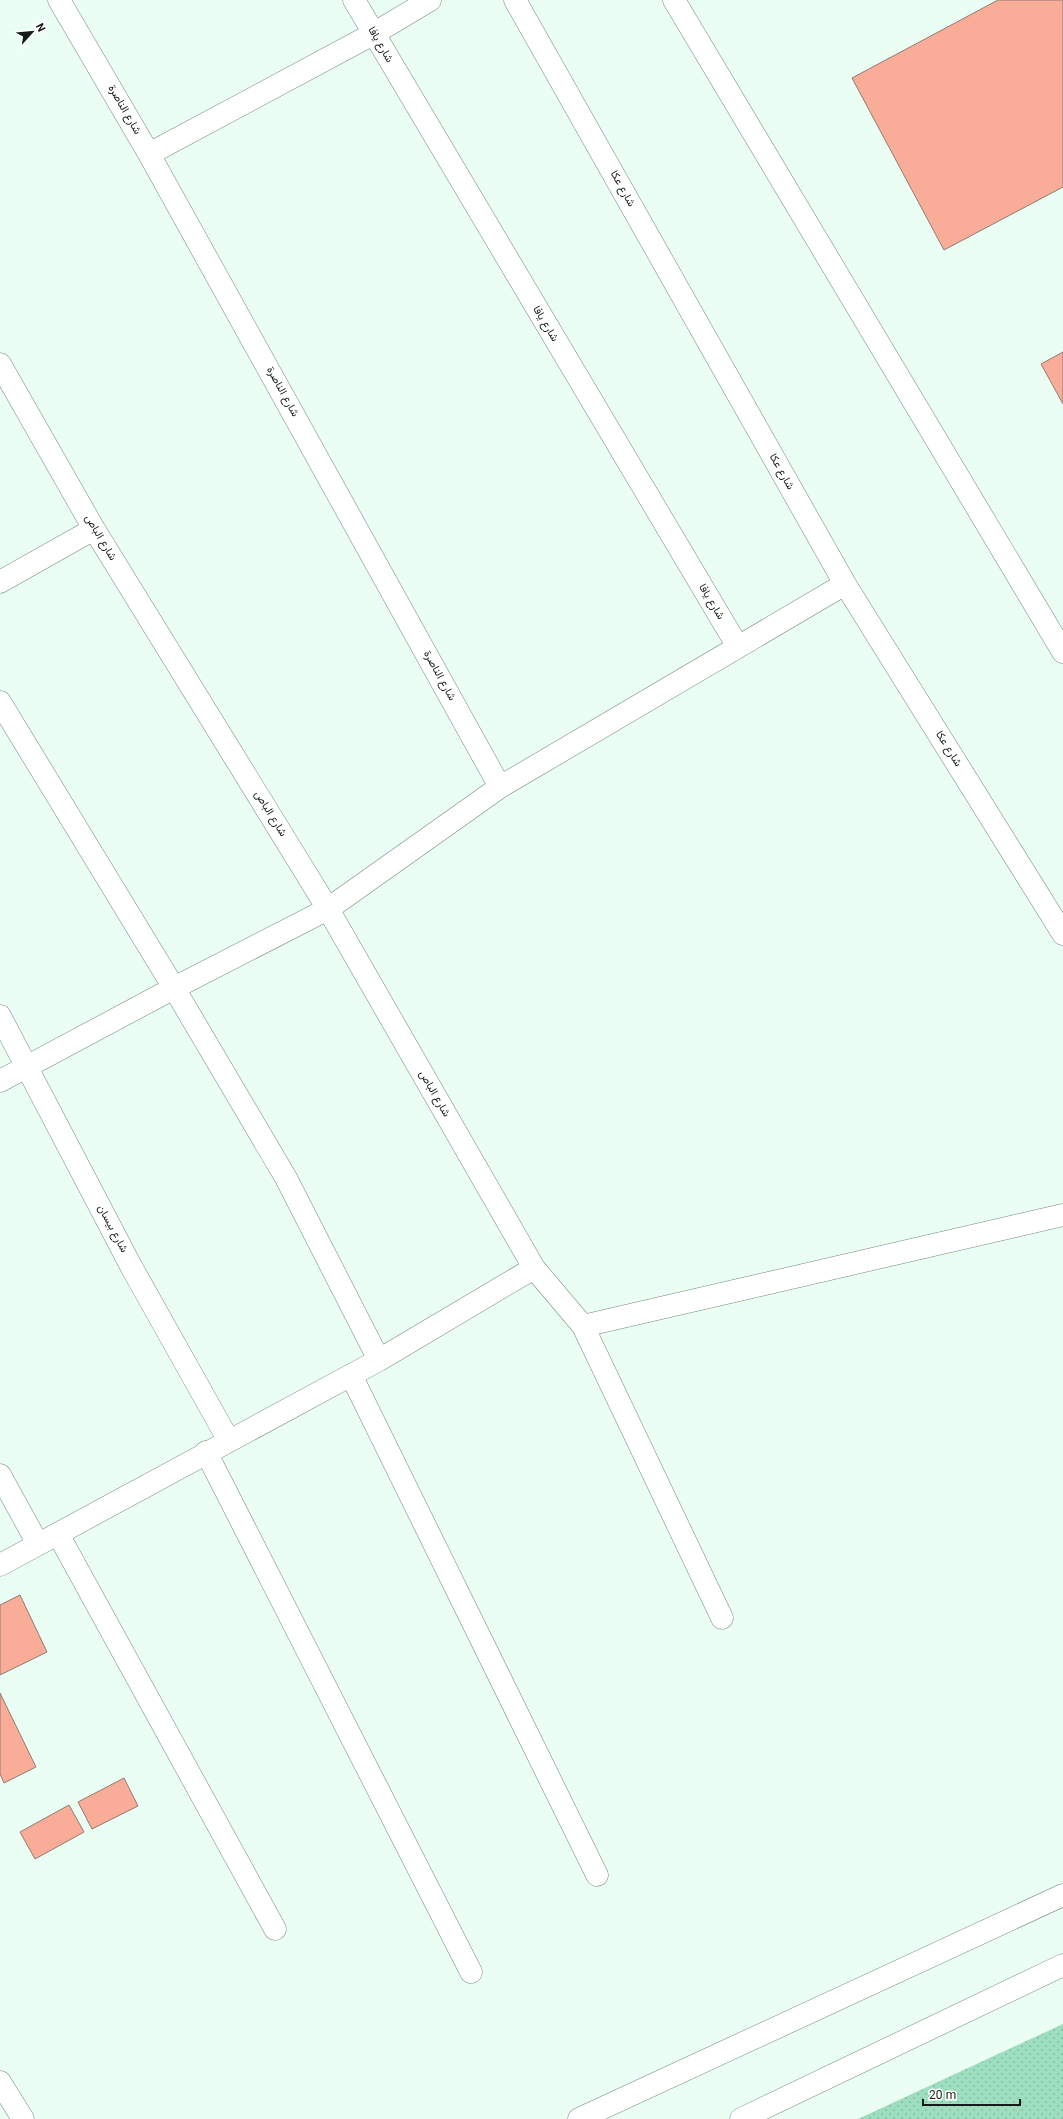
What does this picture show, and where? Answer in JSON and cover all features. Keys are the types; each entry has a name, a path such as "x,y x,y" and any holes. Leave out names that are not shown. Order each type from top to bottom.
{"main road":[{"name":"شارع الناصرة","path":"59,0 150,154 500,787"},
{"name":"شارع يافا","path":"354,0 738,647"},
{"path":"150,154 373,34 430,0"},
{"name":"شارع عكا","path":"515,0 845,584 1063,934"},
{"path":"674,0 1063,652"},
{"name":"شارع الباص","path":"0,364 94,529 328,909 534,1268 583,1326 722,1618"},
{"path":"0,582 94,529"},
{"path":"0,1081 27,1065 328,909 500,787 845,584"},
{"path":"0,702 174,988 286,1178 379,1360"},
{"name":"شارع بيسان","path":"0,1016 132,1268 229,1441"},
{"path":"583,1326 1063,1215"},
{"path":"0,1565 206,1452 379,1360 534,1268"},
{"path":"351,1375 597,1875"},
{"path":"206,1452 471,1972"},
{"path":"0,1475 38,1544"},
{"path":"58,1534 275,1929"},
{"path":"579,2119 1063,1896"},
{"path":"741,2119 1063,1965"},
{"path":"0,2082 23,2119"}],"green space":[{"path":"1063,2024 1063,2119 858,2119"}],"building":[{"path":"998,0 1063,0 1063,187 944,250 852,78"},
{"path":"1063,352 1063,404 1041,364"},
{"path":"20,1595 47,1652 0,1675 0,1605"},
{"path":"0,1693 36,1767 4,1783 0,1774"},
{"path":"124,1778 138,1806 92,1829 78,1802"},
{"path":"69,1805 84,1832 35,1859 20,1832"}]}
